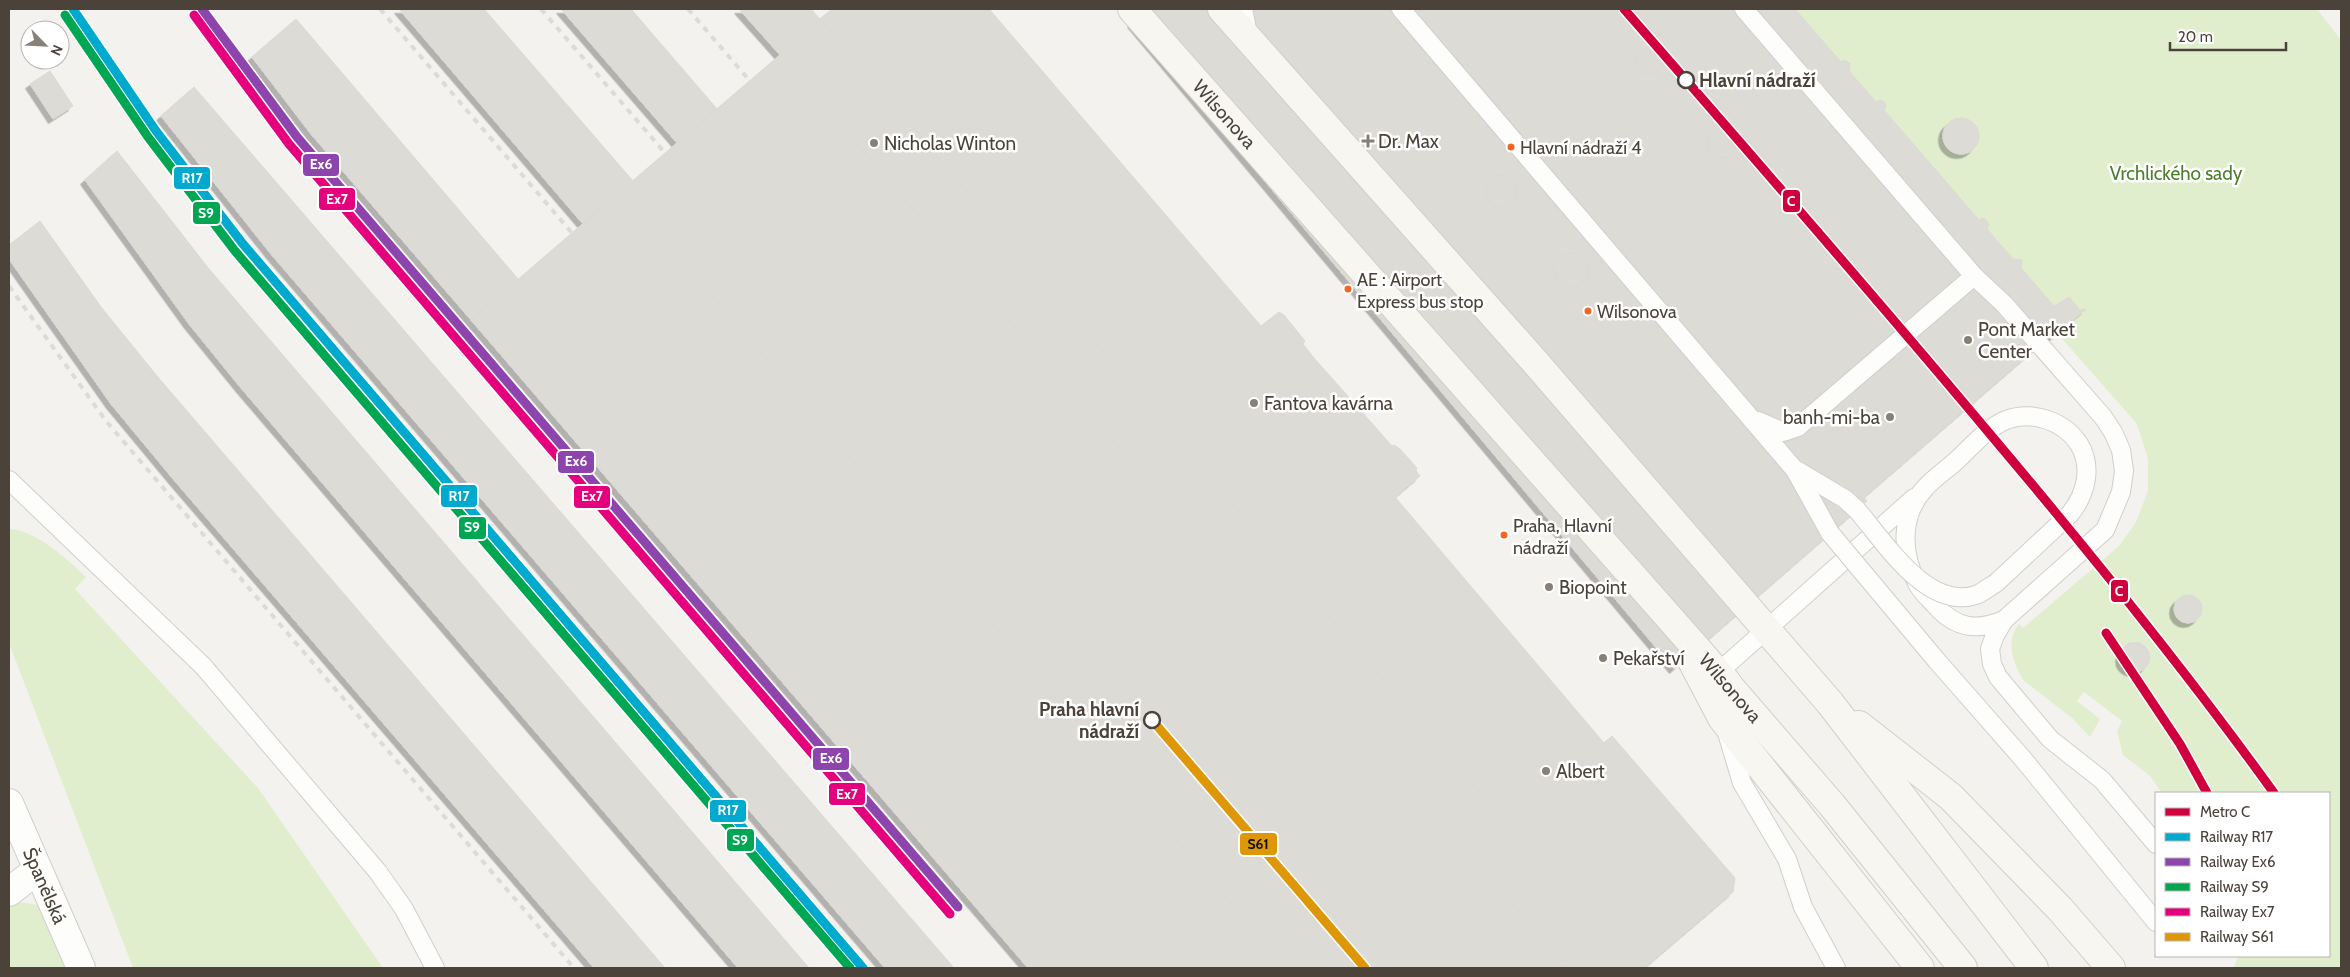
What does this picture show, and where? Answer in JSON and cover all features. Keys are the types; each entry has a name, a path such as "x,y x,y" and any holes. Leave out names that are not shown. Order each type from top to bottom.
{"main road":[{"path":"1222,9 1536,363 1830,703 2034,968"},
{"name":"Wilsonova","path":"1131,11 1669,617 1832,805 1964,968"},
{"path":"1669,617 1722,718 1920,968"},
{"path":"1830,703 1951,797 2060,909 2111,968"}],"street":[{"name":"Španělská","path":"9,803 81,968"},
{"path":"9,892 37,870"}],"lane":[{"path":"1243,9 1249,41"},
{"path":"1401,9 1796,470 1830,533 1937,661 2023,759 2155,921"},
{"path":"1744,9 1974,276 2004,304 2041,345 2103,417 2113,432 2120,450 2124,471 2121,492 2105,530 2004,620 1994,635 1990,649 1992,664 1998,677 2050,738 2102,780 2155,843"},
{"path":"1745,412 1777,431 1790,431 1798,427 1974,276"},
{"path":"1780,733 1722,669 1924,489 1990,430 2006,420 2025,416 2044,418 2062,427 2075,438 2084,452 2087,469 2085,487 2080,502 2070,514 1996,583 1976,595 1960,598 1945,596 1915,578 1857,510 1845,499 1796,470"},
{"path":"9,480 203,666 378,872 404,909 435,968"},
{"path":"1924,489 1913,505 1904,541 1907,561 1918,585 1942,613 1957,622 1973,628 1988,626 2004,620"},
{"path":"1722,718 1742,782 1787,859 1804,906 1836,968"}],"green space":[{"name":"Vrchlického sady","path":"1795,9 2317,9 2341,40 2341,968 2234,968 2238,957 2330,957 2330,792 2161,792 2150,776 2123,755 2117,731 2122,721 2084,692 2077,701 2100,719 2090,737 2072,718 2023,680 2012,652 2012,638 2015,631 2019,624 2023,628 2119,546 2136,522 2148,491 2148,459 2137,424 2057,333 2080,310 2068,297 2054,306 2021,268 2022,260 2013,259 1987,229 1989,225 1987,221 1983,218 1979,220 1884,110 1886,106 1884,102 1880,100 1876,102 1849,71 1850,62 1845,60 1841,62","holes":["1960,118 1971,121 1978,131 1977,141 1973,148 1966,152 1952,151 1946,145 1944,137 1945,126","2189,595 2198,599 2202,610 2199,619 2187,623 2178,619 2174,608 2179,598","2133,641 2145,645 2150,652 2150,659 2145,667 2138,672 2131,672 2124,668 2119,655 2123,646"]},
{"path":"9,529 30,534 40,540 60,554 86,577 75,589 258,788 383,968 133,968 9,643"},
{"path":"13,901 38,905 69,968 9,968 9,905"}],"building":[{"path":"399,9 484,9 633,181 583,224"},
{"path":"561,9 631,9 717,109 677,143"},
{"path":"739,9 811,9 820,19 780,55"},
{"path":"832,9 989,9 1261,326 1279,312 1284,315 1305,341 1303,344 1314,358 1392,446 1394,445 1400,449 1417,468 1416,471 1420,476 1395,497 1604,743 1612,736 1735,878 1733,892 1644,968 1631,968 1229,500 820,19"},
{"name":"Hlavní nádraží","path":"1149,9 1795,9 1841,62 1845,60 1850,63 1849,71 1876,102 1880,100 1884,102 1886,106 1884,110 1979,220 1983,218 1987,221 1989,225 1987,229 2013,259 2022,260 2021,268 2054,306 2069,297 2080,310 2086,309 2051,339 2049,337 1864,497 1867,501 1674,669 1132,23"},
{"path":"296,19 518,279 471,320 311,134 252,57"},
{"path":"820,19 1229,500 1631,968 1568,968 780,55"},
{"path":"1649,47 1659,51 1663,61 1659,71 1649,75 1639,71 1635,61 1639,51"},
{"path":"780,55 1568,968 1286,968 622,190"},
{"path":"50,71 73,106 53,119 30,84"},
{"path":"194,87 954,968 885,968 271,254 161,116"},
{"path":"1961,118 1973,124 1979,136 1973,148 1961,154 1949,148 1943,136 1949,124"},
{"path":"1722,130 1732,134 1736,144 1732,154 1722,158 1712,154 1708,144 1712,134"},
{"path":"117,151 209,269 809,968 738,968 241,388 189,324 85,180"},
{"path":"1501,175 1512,180 1517,191 1512,202 1501,207 1490,202 1485,191 1490,180"},
{"path":"622,190 1286,968 1028,968 471,320"},
{"path":"40,221 101,307 157,376 665,968 594,968 174,480 111,404 9,259 9,245"},
{"path":"1571,253 1578,254 1583,258 1587,263 1587,277 1583,282 1578,286 1571,287 1564,286 1559,282 1555,277 1554,270 1555,263 1559,258 1564,254"},
{"path":"2188,595 2198,599 2202,609 2198,619 2188,623 2178,619 2174,609 2178,599"},
{"path":"2135,642 2146,646 2150,657 2146,668 2135,672 2124,668 2120,657 2124,646"}],"railway":[{"path":"380,9 572,233"},
{"path":"541,9 665,153"},
{"path":"688,9 750,81"},
{"path":"9,286 106,421 574,968"}],"metro line":[{"name":"C","path":"1624,9 1857,277 2031,483 2173,658 2273,792"},
{"name":"C","path":"2106,633 2180,744 2206,792"}],"rail line":[{"name":"R17","path":"73,9 156,131 243,244 863,968"},
{"name":"Ex6","path":"202,9 297,137 958,907"},
{"name":"S9","path":"65,15 148,137 235,251 850,968"},
{"name":"Ex7","path":"194,15 289,144 950,914"},
{"name":"S61","path":"1152,720 1365,968"}],"place":[{"name":"Hlavní nádraží","path":"1686,80"},
{"name":"Dr. Max","path":"1368,141"},
{"name":"Nicholas Winton","path":"874,143"},
{"name":"Hlavní nádraží 4","path":"1511,147"},
{"name":"AE : Airport Express bus stop","path":"1348,289"},
{"name":"Wilsonova","path":"1588,311"},
{"name":"Pont Market Center","path":"1968,340"},
{"name":"Fantova kavárna","path":"1254,403"},
{"name":"banh-mi-ba","path":"1890,417"},
{"name":"Praha, Hlavní nádraží","path":"1504,535"},
{"name":"Biopoint","path":"1549,587"},
{"name":"Pekařství","path":"1603,658"},
{"name":"Praha hlavní nádraží","path":"1152,720"},
{"name":"Albert","path":"1546,771"}]}
